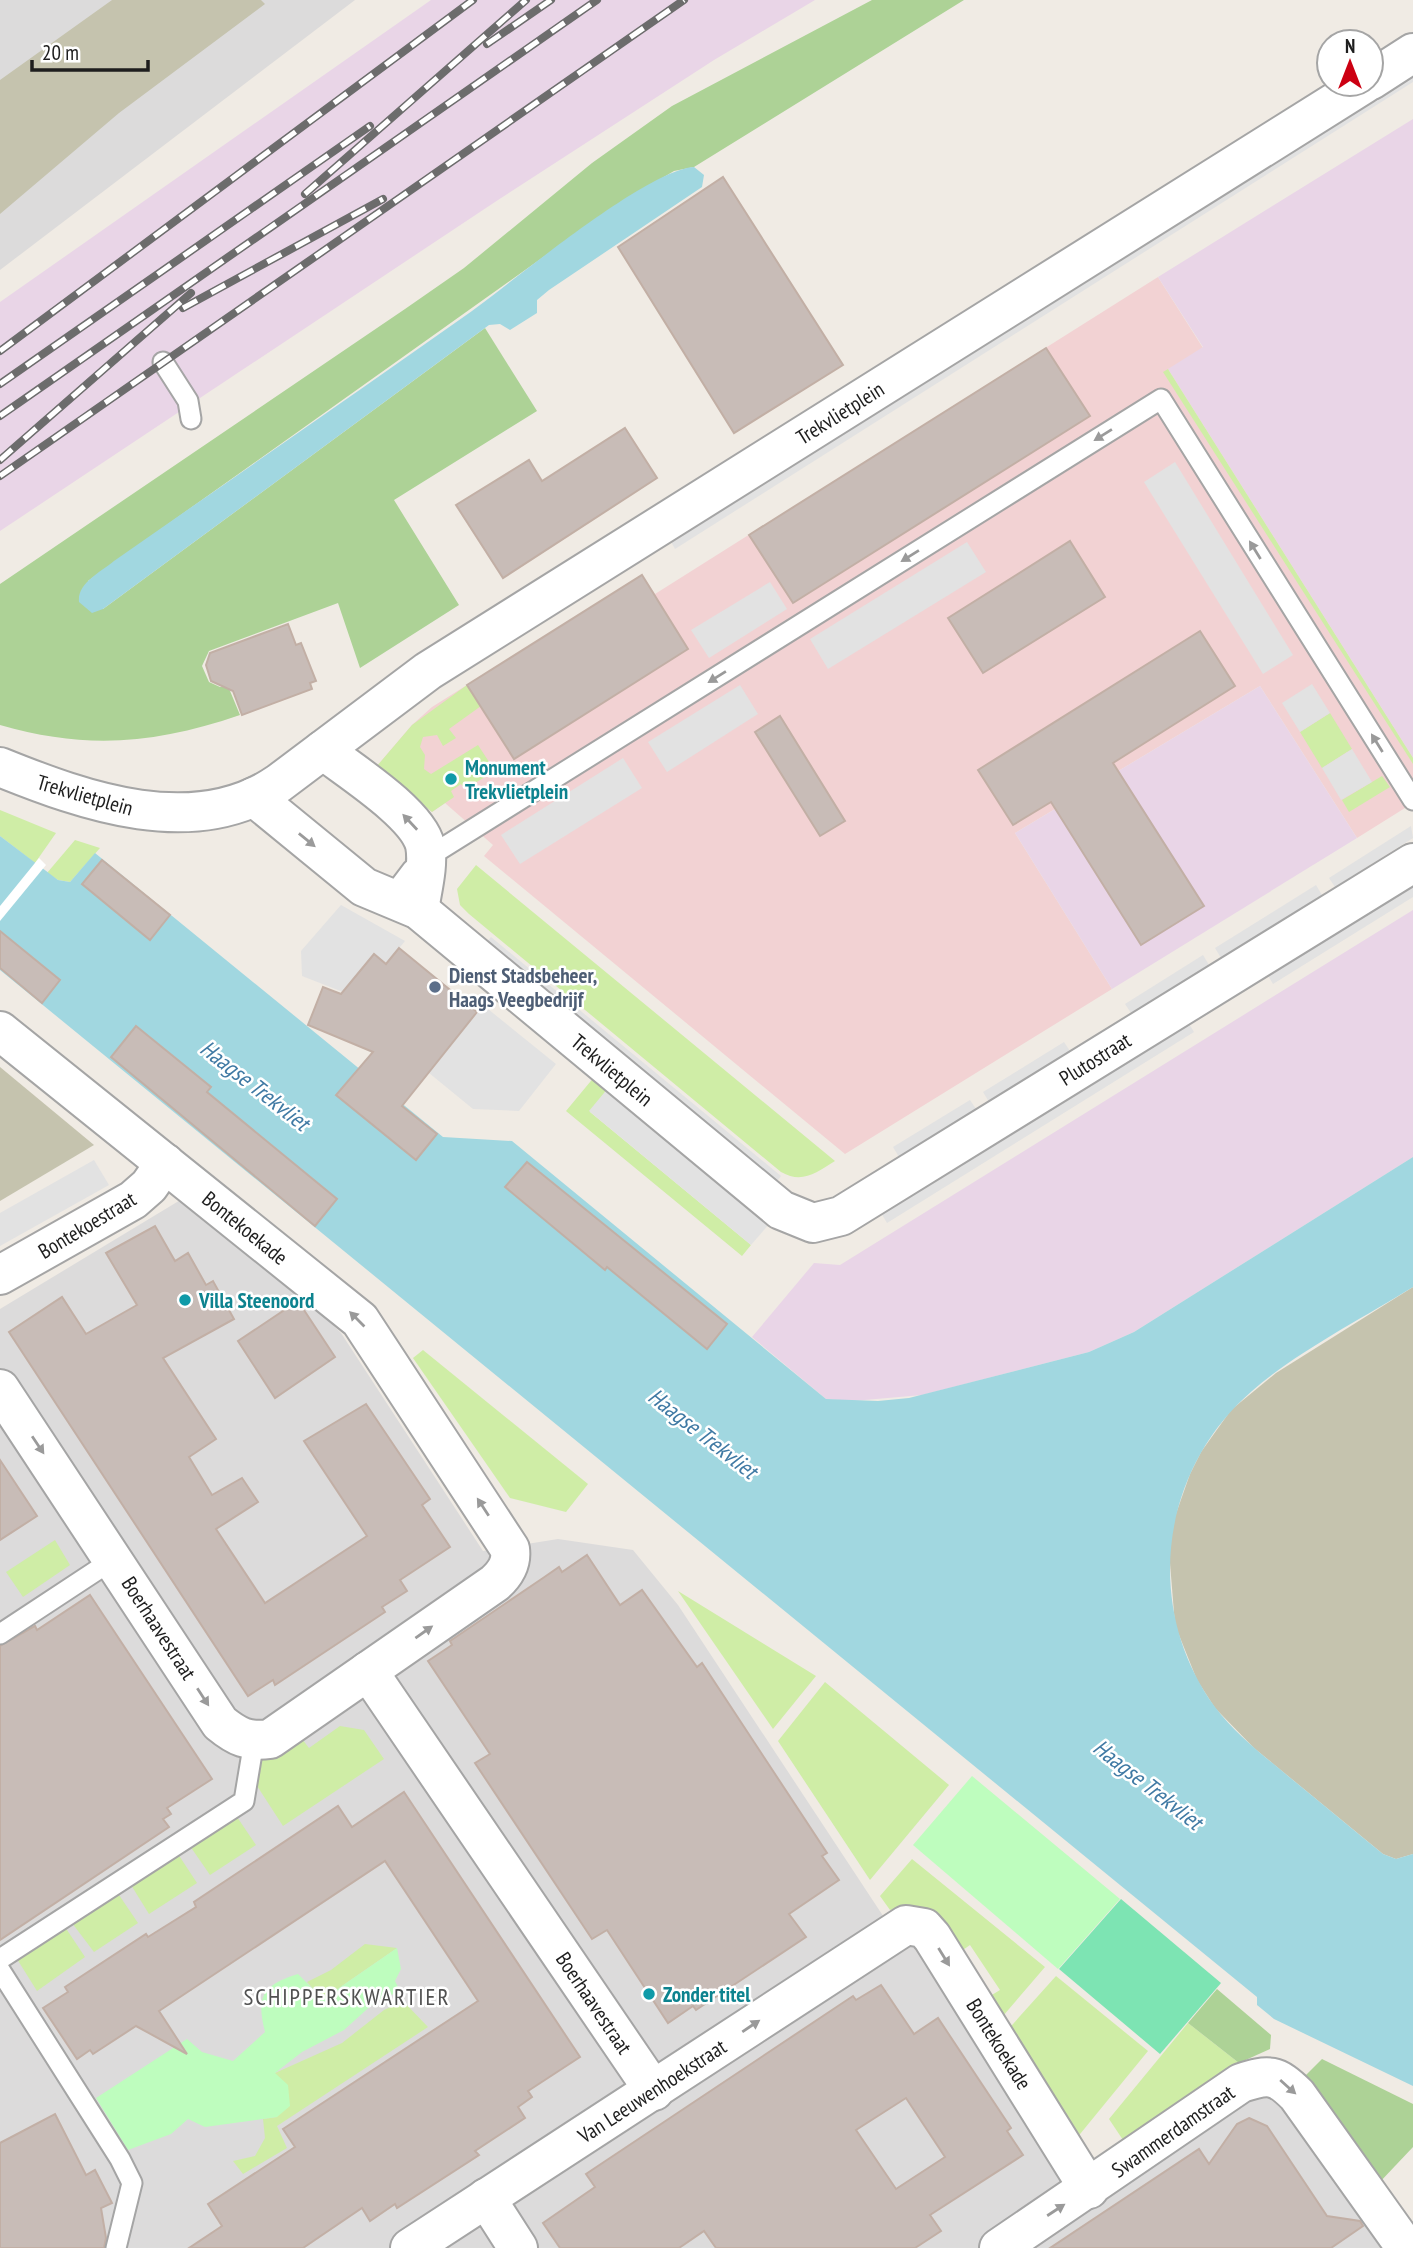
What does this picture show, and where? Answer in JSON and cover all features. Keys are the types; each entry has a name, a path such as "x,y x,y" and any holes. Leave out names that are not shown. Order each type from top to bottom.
{"street":[{"path":"1385,70 1413,53"},
{"name":"Trekvlietplein","path":"0,767 93,801 137,811 197,809 254,797 323,750 429,671 1342,98"},
{"path":"323,750 414,825 424,844 425,859 405,904"},
{"name":"Trekvlietplein","path":"254,797 365,887 405,904 773,1203"},
{"name":"Plutostraat","path":"773,1203 789,1215 808,1223 824,1223 841,1216 1413,863"},
{"name":"Bontekoekade","path":"0,1031 360,1320 510,1549 512,1559 495,1583 368,1671"},
{"name":"Bontekoestraat","path":"0,1275 133,1200 149,1186 165,1163"},
{"name":"Boerhaavestraat","path":"0,1389 220,1723 236,1737 254,1741"},
{"path":"254,1741 270,1739 368,1671"},
{"name":"Boerhaavestraat","path":"368,1671 654,2091"},
{"name":"Bontekoekade","path":"894,1931 906,1924 915,1924 924,1928 932,1937 1089,2189"},
{"name":"Van Leeuwenhoekstraat","path":"410,2248 654,2091 894,1931"},
{"name":"Swammerdamstraat","path":"999,2248 1241,2083 1264,2076 1282,2080 1297,2095 1406,2248"},
{"path":"486,2198 518,2248"}],"lane":[{"path":"163,362 188,401 191,419"},
{"path":"425,859 1161,399 1413,800"},
{"path":"0,1634 114,1559"},
{"path":"0,1959 244,1801 254,1741"},
{"path":"0,1970 114,2149 132,2183 116,2248"}],"shaded area":[{"path":"0,0 355,0 0,270"},
{"path":"112,0 261,0 265,4 119,113 0,214 0,80"},
{"path":"431,0 815,0 714,60 498,200 0,531 0,302"},
{"path":"1413,68 1413,82 675,549 669,538 1366,98 1385,98 1385,86"},
{"path":"1413,119 1413,758 1168,369 1203,347 1158,277"},
{"name":"Dienst Stadsbeheer, Haags Veegbedrijf","path":"1158,277 1203,348 1168,370 1413,758 1413,803 1357,838 1260,686 1015,833 1112,989 845,1154 484,856 493,845 445,803 432,812 377,766 412,725 432,707 642,575 655,594"},
{"path":"1175,462 1293,655 1263,674 1144,482"},
{"path":"967,542 986,572 828,669 810,639"},
{"path":"770,582 787,609 709,658 691,630"},
{"path":"1312,684 1330,713 1300,732 1282,703"},
{"path":"740,685 758,714 667,772 648,742"},
{"path":"1260,686 1357,838 1112,989 1015,833"},
{"path":"1352,749 1372,782 1341,800 1322,768"},
{"path":"623,758 642,788 520,864 501,835"},
{"path":"1411,826 1413,838 1335,887 1329,878"},
{"path":"1413,883 1413,897 1273,984 1267,974"},
{"path":"1316,885 1322,895 1221,958 1215,948"},
{"path":"341,905 405,941 386,964 375,955 343,992 302,976 301,951"},
{"path":"1413,910 1413,1157 1134,1332 1089,1352 922,1395 853,1401 826,1399 752,1337 814,1263 840,1265"},
{"path":"491,937 781,1176 775,1184 484,945"},
{"path":"1203,955 1209,965 1131,1013 1125,1004"},
{"path":"483,1005 556,1064 519,1111 473,1109 429,1073"},
{"path":"1188,1022 1194,1032 887,1223 881,1213"},
{"path":"1064,1042 1070,1051 989,1102 983,1092"},
{"path":"0,1067 94,1145 0,1201"},
{"path":"609,1087 771,1222 751,1245 589,1111"},
{"path":"970,1100 976,1109 899,1157 893,1147"},
{"path":"94,1160 109,1185 0,1246 0,1213"},
{"path":"187,1196 301,1293 341,1333 483,1551 558,1539 633,1550 678,1605 893,1931 906,1925 1089,2189 1264,2075 1408,2248 0,2248 0,1309"},
{"path":"1413,1287 1413,1854 1396,1859 1383,1854 1254,1748 1215,1708 1197,1680 1175,1625 1169,1551 1172,1525 1190,1474 1201,1452 1231,1410 1276,1373"}],"green space":[{"path":"872,0 964,0 694,167 674,171 615,206 88,581 103,609 485,328 537,411 394,500 459,605 360,668 338,603 209,651 202,666 209,682 220,687 228,686 240,715 209,725 150,738 92,740 62,738 0,725 0,584 464,268 592,163 672,106"},
{"path":"1168,369 1413,758 1413,764 1163,372"},
{"path":"467,685 481,706 449,729 456,738 443,746 437,735 423,737 420,747 425,755 424,769 431,774 478,745 495,771 465,789 461,784 451,791 454,797 432,812 377,766 412,725"},
{"path":"1330,713 1352,749 1322,768 1300,732"},
{"path":"1382,776 1390,787 1349,812 1342,800"},
{"path":"0,810 56,833 35,863 0,836"},
{"path":"75,840 100,848 70,882 58,880 47,873"},
{"path":"476,865 835,1161 809,1176 796,1177 781,1172 460,905 457,889"},
{"path":"595,1076 609,1087 590,1112 751,1245 742,1256 566,1111"},
{"path":"423,1350 588,1484 566,1512 510,1498 413,1358"},
{"path":"55,1540 70,1565 23,1597 6,1572"},
{"path":"678,1591 816,1676 773,1729"},
{"path":"825,1682 949,1785 870,1880 778,1741"},
{"path":"340,1726 364,1730 384,1759 283,1826 246,1769 299,1735 309,1748"},
{"path":"972,1776 1120,1899 1058,1969 913,1845"},
{"path":"235,1814 256,1845 210,1875 190,1846"},
{"path":"178,1854 197,1883 149,1914 131,1885"},
{"path":"912,1859 1045,1967 997,2023 982,2001 1000,1990 970,1945 953,1957 906,1907 890,1910 880,1896"},
{"path":"117,1892 138,1923 94,1952 72,1923"},
{"path":"1121,1899 1221,1983 1160,2054 1059,1969"},
{"path":"65,1927 85,1957 37,1991 17,1959"},
{"path":"365,1944 397,1948 323,1999 307,1982 331,1970"},
{"path":"397,1948 401,1969 395,1981 400,1991 375,2002 344,2030 302,2052 275,2073 288,2085 290,2106 277,2117 205,2127 188,2119 171,2134 128,2150 96,2098 187,2039 202,2052 233,2061 265,2032 262,2001 269,1988 276,1983 298,1974 323,1999"},
{"path":"1056,1976 1148,2051 1076,2139 1004,2034"},
{"path":"1217,1989 1271,2035 1270,2049 1239,2063 1188,2023"},
{"path":"403,2001 428,2027 277,2126 287,2148 243,2174 233,2161 255,2156 265,2138 263,2119 277,2117 275,2073 342,2043 384,2010"},
{"path":"1188,2023 1239,2063 1123,2140 1109,2119"},
{"path":"1322,2059 1413,2104 1413,2147 1378,2184 1305,2076"}],"water":[{"path":"694,167 704,175 702,187 549,290 537,300 537,313 510,330 500,324 489,325 103,609 92,613 79,602 79,595 86,584 114,561 472,311 614,205 672,173"},
{"name":"Haagse Trekvliet","path":"0,836 58,880 70,882 95,853 443,1137 512,1141 826,1399 878,1401 909,1398 1089,1352 1134,1332 1413,1157 1413,1287 1288,1363 1252,1391 1221,1424 1197,1460 1180,1500 1172,1542 1171,1585 1177,1628 1192,1669 1223,1717 1259,1752 1383,1854 1396,1859 1413,1854 1413,2086 1274,2019 1257,2005 1257,1997 0,970"}],"pier":[{"path":"39,858 46,865 0,921 0,906"}],"building":[{"path":"723,177 843,365 734,433 618,247"},
{"path":"1046,348 1090,416 793,603 749,535"},
{"path":"625,428 657,478 503,578 456,505 529,460 542,481"},
{"path":"1070,541 1105,597 983,673 948,618"},
{"path":"642,575 688,649 514,759 467,685"},
{"path":"288,624 296,645 301,643 316,681 310,683 312,689 242,715 233,691 211,681 206,665 210,653"},
{"path":"1200,631 1235,686 1113,763 1204,906 1141,945 1051,802 1013,825 978,770"},
{"path":"780,716 845,821 820,836 755,732"},
{"path":"102,860 170,915 150,940 82,884"},
{"path":"0,931 60,980 42,1003 0,968"},
{"path":"399,948 477,1012 402,1106 437,1134 416,1160 336,1095 373,1052 308,1025 323,987 341,994 374,954 386,964"},
{"path":"136,1026 211,1087 207,1092 337,1199 315,1226 111,1057"},
{"path":"527,1162 727,1324 707,1349 607,1267 605,1270 505,1187"},
{"path":"155,1226 175,1261 188,1253 206,1285 213,1281 234,1319 163,1358 216,1439 189,1457 212,1495 242,1478 258,1502 216,1529 265,1603 367,1536 304,1441 366,1404 430,1499 422,1505 450,1547 400,1580 407,1591 382,1607 385,1612 275,1685 273,1680 248,1696 9,1332 62,1297 86,1334 137,1305 106,1253"},
{"path":"298,1301 335,1357 275,1398 238,1341"},
{"path":"0,1460 37,1516 0,1540"},
{"path":"587,1555 620,1605 642,1590 697,1667 702,1663 827,1853 822,1856 839,1880 789,1914 806,1937 696,2010 693,2006 668,2023 607,1930 592,1939 475,1763 490,1754 428,1661 452,1645 450,1641 559,1567 562,1572"},
{"path":"90,1595 212,1779 167,1808 171,1814 163,1819 169,1827 0,1940 0,1646 35,1626 37,1630"},
{"path":"404,1792 580,2057 528,2091 532,2097 518,2107 525,2118 475,2151 479,2155 397,2208 395,2204 370,2221 362,2208 303,2248 189,2248 222,2226 208,2204 295,2147 283,2129 478,2001 385,1861 159,2011 187,2054 136,2026 93,2054 90,2050 77,2059 43,2008 68,1992 65,1987 146,1934 148,1937 196,1907 194,1902 338,1806 352,1827"},
{"path":"881,1985 914,2034 938,2018 1011,2128 1007,2131 1023,2155 930,2215 941,2231 915,2248 716,2248 704,2231 679,2248 560,2248 543,2223 595,2187 586,2174 853,1996 856,2000","holes":["906,2098 945,2157 896,2189 856,2130"]},
{"path":"55,2114 86,2175 95,2170 112,2203 101,2208 106,2238 104,2248 0,2248 0,2143"},
{"path":"1249,2118 1267,2126 1327,2216 1360,2221 1363,2226 1331,2248 1050,2248 1199,2149 1209,2164 1237,2124"}],"railway":[{"path":"0,351 473,0"},
{"path":"305,194 526,0"},
{"path":"487,44 551,0"},
{"path":"0,416 597,0"},
{"path":"0,476 684,0"},
{"path":"0,384 370,126"},
{"path":"183,308 383,199"},
{"path":"0,460 191,293"}],"place":[{"name":"Monument Trekvlietplein","path":"451,779"},
{"name":"Dienst Stadsbeheer, Haags Veegbedrijf","path":"435,987"},
{"name":"Villa Steenoord","path":"185,1300"},
{"name":"Zonder titel","path":"649,1994"}],"district":[{"name":"SCHIPPERSKWARTIER","path":"347,1996"}]}
